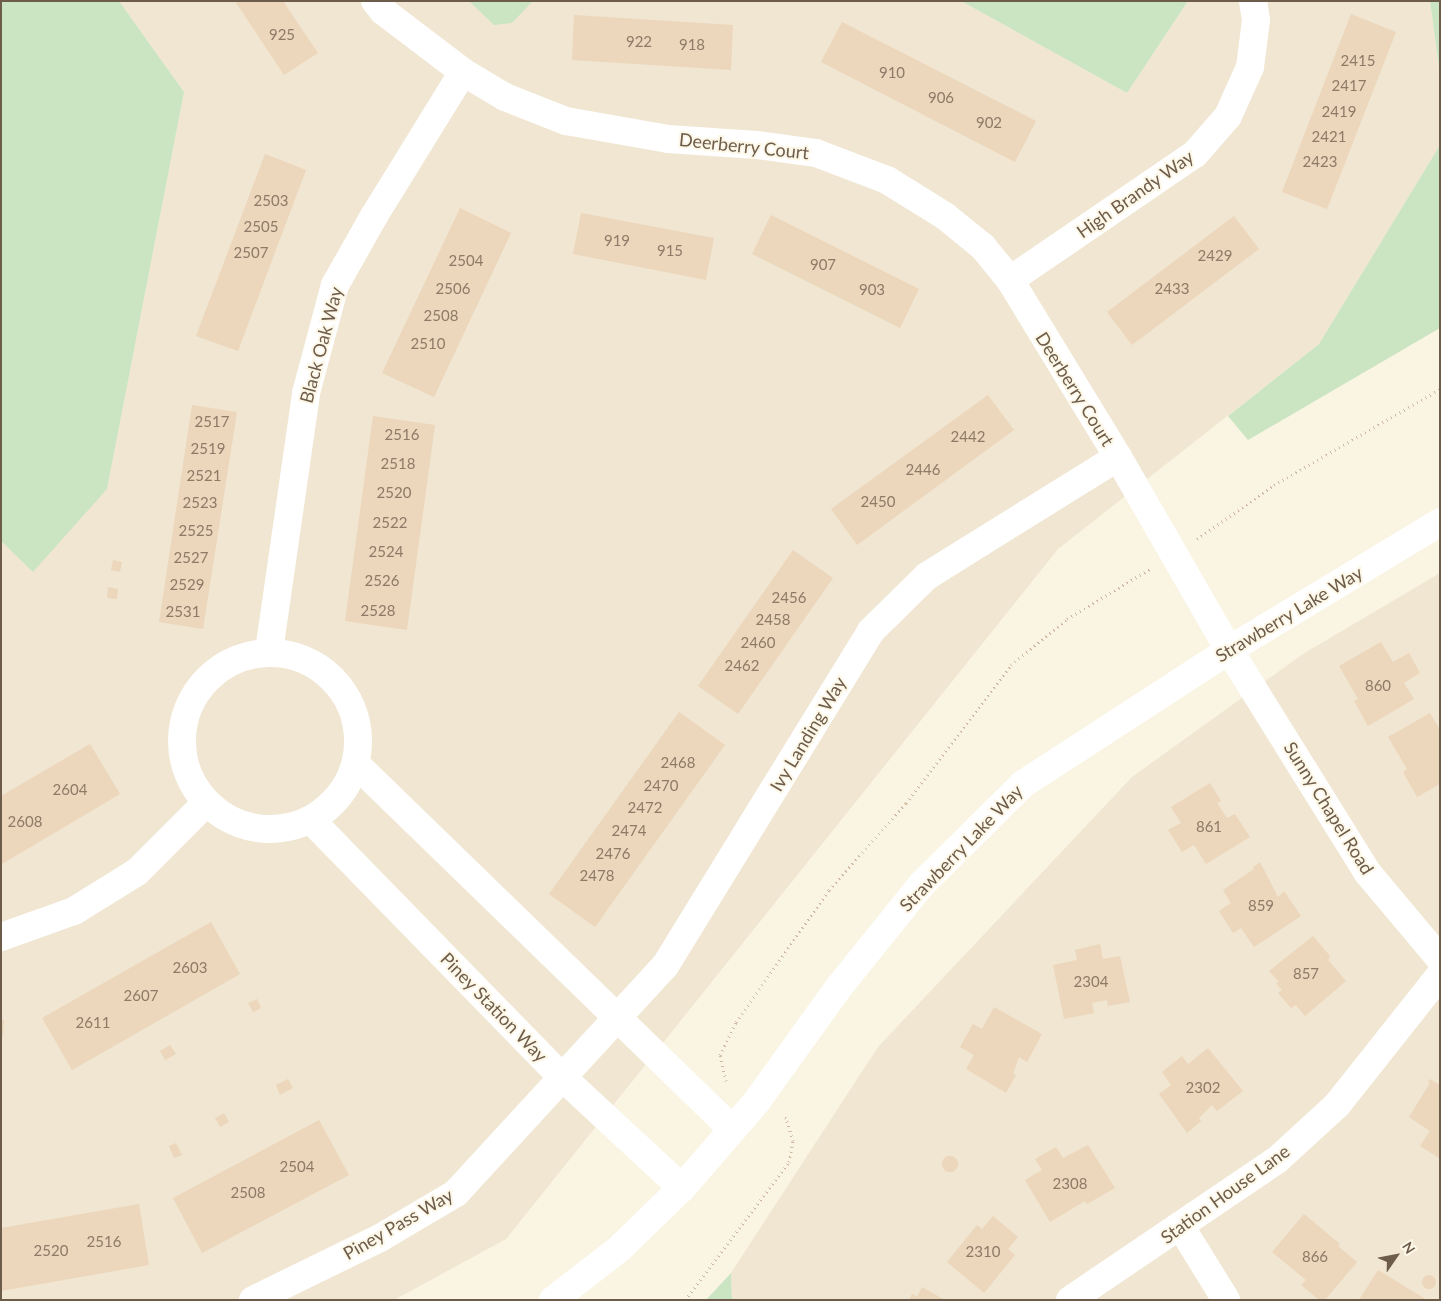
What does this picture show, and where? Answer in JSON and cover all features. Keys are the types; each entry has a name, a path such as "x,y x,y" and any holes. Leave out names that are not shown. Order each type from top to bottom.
{"street":[{"name":"Deerberry Court","path":"375,1 383,11 463,72 505,97 566,121 668,139 757,145 816,153 887,180 945,216 983,247 1010,280 1118,457 1230,650"},
{"name":"High Brandy Way","path":"1010,280 1195,154 1228,116 1250,67 1256,20 1253,1"},
{"name":"Black Oak Way","path":"269,651 306,393 335,285 374,216 463,72"},
{"name":"Ivy Landing Way","path":"561,1076 665,966 870,631 927,576 1118,457"},
{"name":"Strawberry Lake Way","path":"553,1300 619,1249 682,1188 731,1128 756,1101 839,987 921,885 1023,784 1230,650 1440,522"},
{"name":"Sunny Chapel Road","path":"1230,650 1367,872 1440,958"},
{"path":"269,651 302,657 319,666 343,689 354,711 360,742 356,765 340,797 311,820 297,826 266,830 232,821 206,803 190,780 184,759 182,731 189,705 208,677 230,661 269,651"},
{"path":"356,765 615,1018 731,1128"},
{"path":"1,937 74,910 137,872 206,803"},
{"name":"Piney Station Way","path":"311,820 561,1076 682,1188"},
{"name":"Station House Lane","path":"1070,1300 1181,1227 1277,1160 1337,1105 1440,975"},
{"name":"Piney Pass Way","path":"253,1300 380,1238 456,1193 561,1076"},
{"path":"1181,1227 1226,1300"}],"shaded area":[{"path":"119,1 961,1 1127,93 1188,1 1430,1 1440,74 1440,145 1319,344 1058,549 506,1239 394,1300 1,1300 1,541 33,571 107,488 184,92"},
{"path":"1440,573 1440,1300 732,1300 731,1273 878,1047 1132,777 1303,654"}],"green space":[{"path":"1,1 119,1 184,92 107,489 33,572 1,541"},
{"path":"469,1 531,1 531,3 512,23 494,25"},
{"path":"961,1 1188,1 1127,93"},
{"path":"1430,1 1440,1 1440,74"},
{"path":"1440,145 1440,328 1248,440 1228,416 1319,344"},
{"path":"731,1273 732,1300 706,1300"}],"building":[{"path":"235,1 283,1 318,53 284,75"},
{"path":"1351,14 1396,32 1327,209 1282,192"},
{"path":"574,15 733,25 731,70 572,60"},
{"path":"842,22 1036,121 1015,162 821,62"},
{"path":"265,154 306,170 238,351 196,336"},
{"path":"460,208 511,233 434,397 382,373"},
{"path":"581,213 714,238 706,280 573,254"},
{"path":"771,215 919,289 900,328 752,254"},
{"path":"1234,216 1259,249 1132,345 1107,312"},
{"path":"988,395 1014,430 857,545 831,509"},
{"path":"192,405 237,412 203,629 159,622"},
{"path":"373,416 435,425 407,630 345,621"},
{"path":"793,550 833,578 738,714 698,686"},
{"path":"113,560 122,562 120,572 111,570"},
{"path":"108,587 118,589 117,599 107,598"},
{"path":"1381,642 1393,662 1409,653 1420,673 1404,683 1414,699 1368,726 1354,701 1358,699 1339,666"},
{"path":"679,712 725,745 595,927 549,894"},
{"path":"1430,713 1440,730 1440,784 1417,797 1403,772 1407,769 1388,737"},
{"path":"90,744 120,794 2,864 1,796"},
{"path":"1210,783 1221,801 1217,803 1227,818 1235,814 1250,837 1206,864 1194,845 1182,852 1168,830 1181,823 1171,807"},
{"path":"1260,862 1278,897 1284,891 1301,916 1254,947 1241,928 1233,933 1219,911 1231,903 1223,890 1254,869 1253,867"},
{"path":"211,922 240,974 72,1070 42,1018"},
{"path":"1313,936 1330,956 1328,960 1346,981 1305,1016 1296,1005 1291,1008 1278,993 1282,990 1276,983 1279,982 1269,971"},
{"path":"1100,944 1103,959 1120,956 1130,1002 1108,1006 1107,1000 1092,1003 1094,1013 1064,1019 1053,965 1077,960 1075,950"},
{"path":"257,999 261,1008 253,1012 248,1003"},
{"path":"994,1007 1042,1034 1027,1062 1019,1057 1013,1074 1016,1075 1006,1093 966,1069 974,1055 960,1047 973,1024 982,1029"},
{"path":"1,1019 4,1020 3,1037 1,1037"},
{"path":"170,1045 176,1054 165,1060 160,1051"},
{"path":"1208,1048 1243,1091 1217,1111 1212,1105 1199,1118 1201,1121 1187,1133 1159,1094 1171,1085 1162,1072 1182,1056 1188,1064"},
{"path":"288,1079 293,1088 280,1095 276,1085"},
{"path":"1430,1079 1440,1085 1439,1158 1420,1146 1430,1131 1409,1117 1430,1083 1428,1082"},
{"path":"224,1113 229,1122 220,1127 215,1118"},
{"path":"319,1120 349,1175 202,1253 173,1198"},
{"path":"176,1143 182,1155 174,1158 169,1146"},
{"path":"1088,1145 1115,1188 1087,1204 1085,1201 1050,1222 1025,1180 1042,1170 1035,1159 1056,1147 1063,1158"},
{"path":"950,1156 956,1158 958,1164 956,1170 950,1172 944,1170 942,1164 944,1158"},
{"path":"139,1204 149,1265 1,1291 1,1228"},
{"path":"1304,1214 1340,1244 1338,1246 1357,1262 1325,1300 1319,1300 1301,1285 1306,1280 1272,1252"},
{"path":"993,1216 1018,1237 1008,1249 1015,1255 984,1293 947,1262 977,1225 982,1229"},
{"path":"1378,1270 1383,1273 1427,1300 1359,1300"},
{"path":"1426,1275 1432,1275 1436,1282 1432,1289 1426,1289 1422,1285 1422,1279"},
{"path":"922,1287 945,1300 909,1300 912,1294 917,1297"}]}
